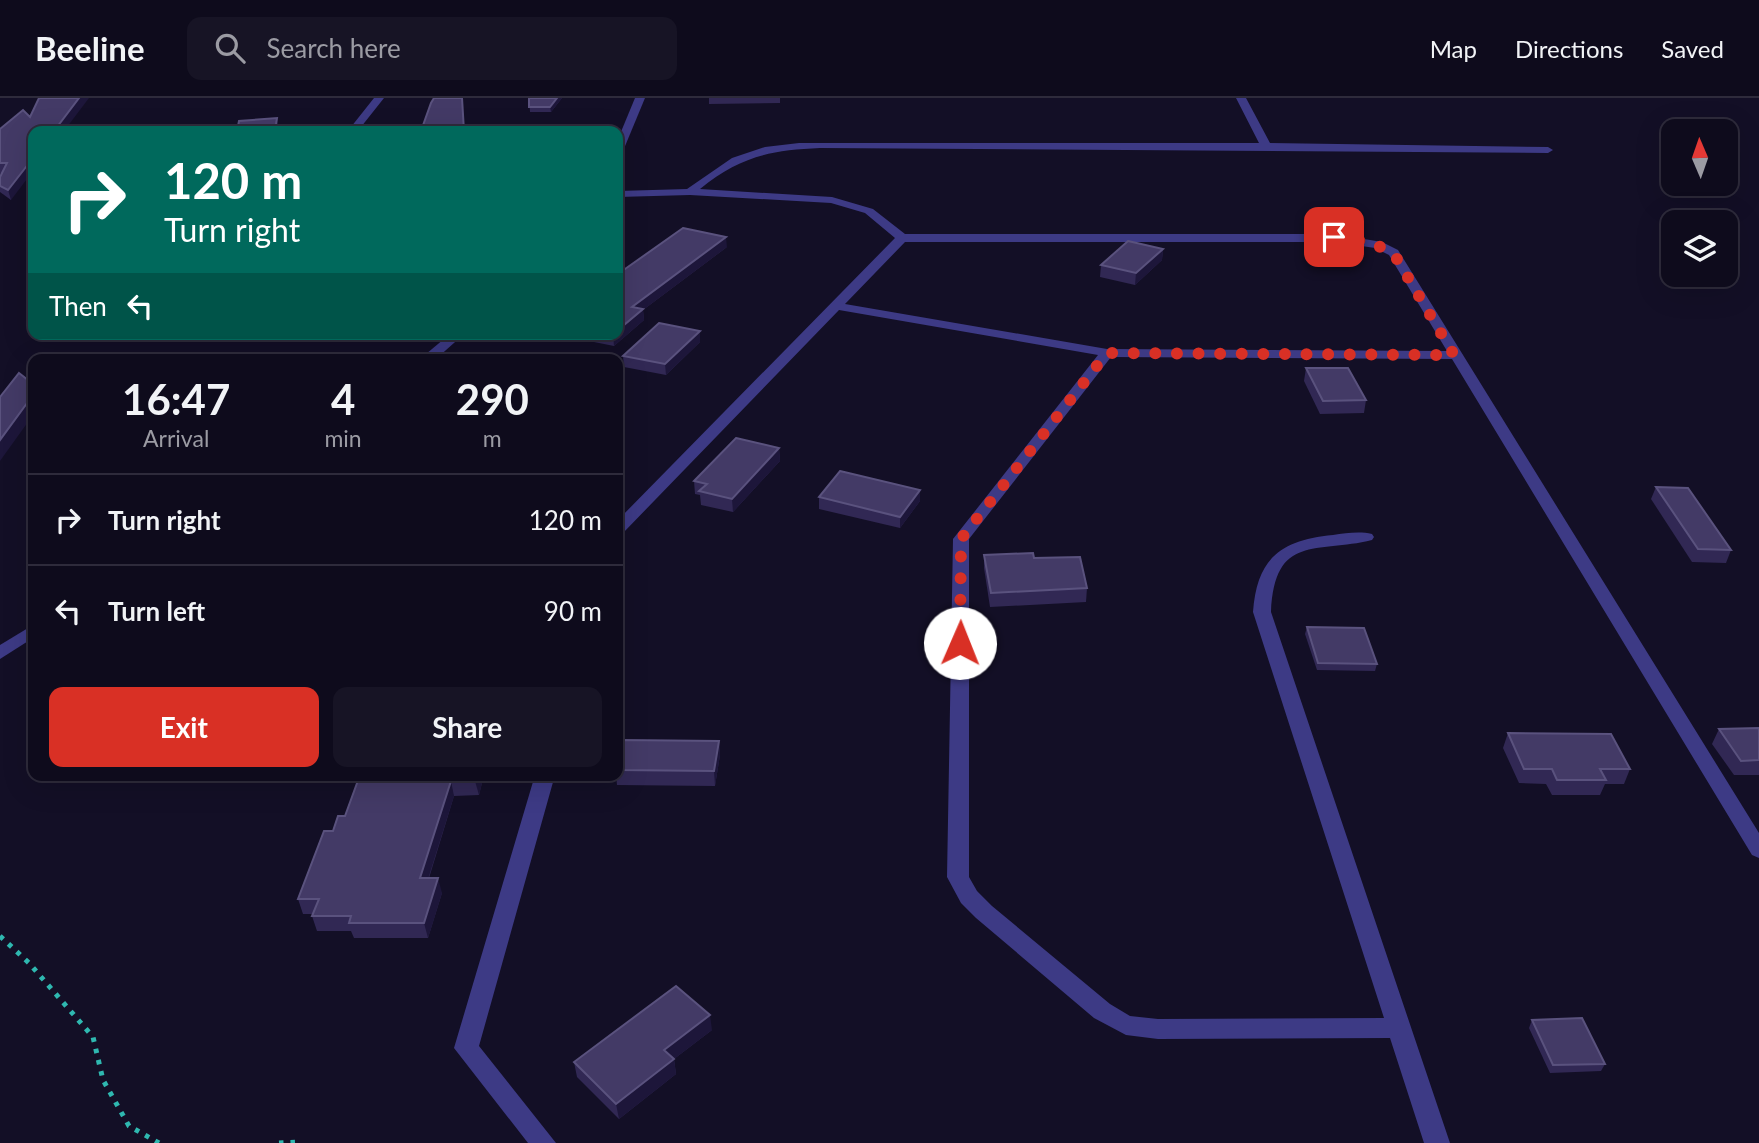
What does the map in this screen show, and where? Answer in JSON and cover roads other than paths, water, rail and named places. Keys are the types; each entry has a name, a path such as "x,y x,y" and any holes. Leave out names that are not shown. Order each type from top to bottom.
{"street":[{"path":"357,126 379,98"},
{"path":"623,139 640,98"},
{"path":"1241,98 1266,146"},
{"path":"690,192 712,172 740,156 796,146 1266,146 1548,150"},
{"path":"623,194 690,192 844,202 869,211 902,238 1358,239 1378,245 1394,254 1759,849"},
{"path":"623,524 902,238"},
{"path":"836,306 1107,353 1454,355"},
{"path":"433,354 451,340"},
{"path":"1107,353 961,539 958,877 969,897 984,912 1101,1011 1126,1025 1158,1029 1399,1028"},
{"path":"1366,537 1308,544 1282,554 1269,570 1261,591 1262,612 1437,1143"},
{"path":"0,653 28,633"},
{"path":"543,781 466,1048 543,1143"}]}
